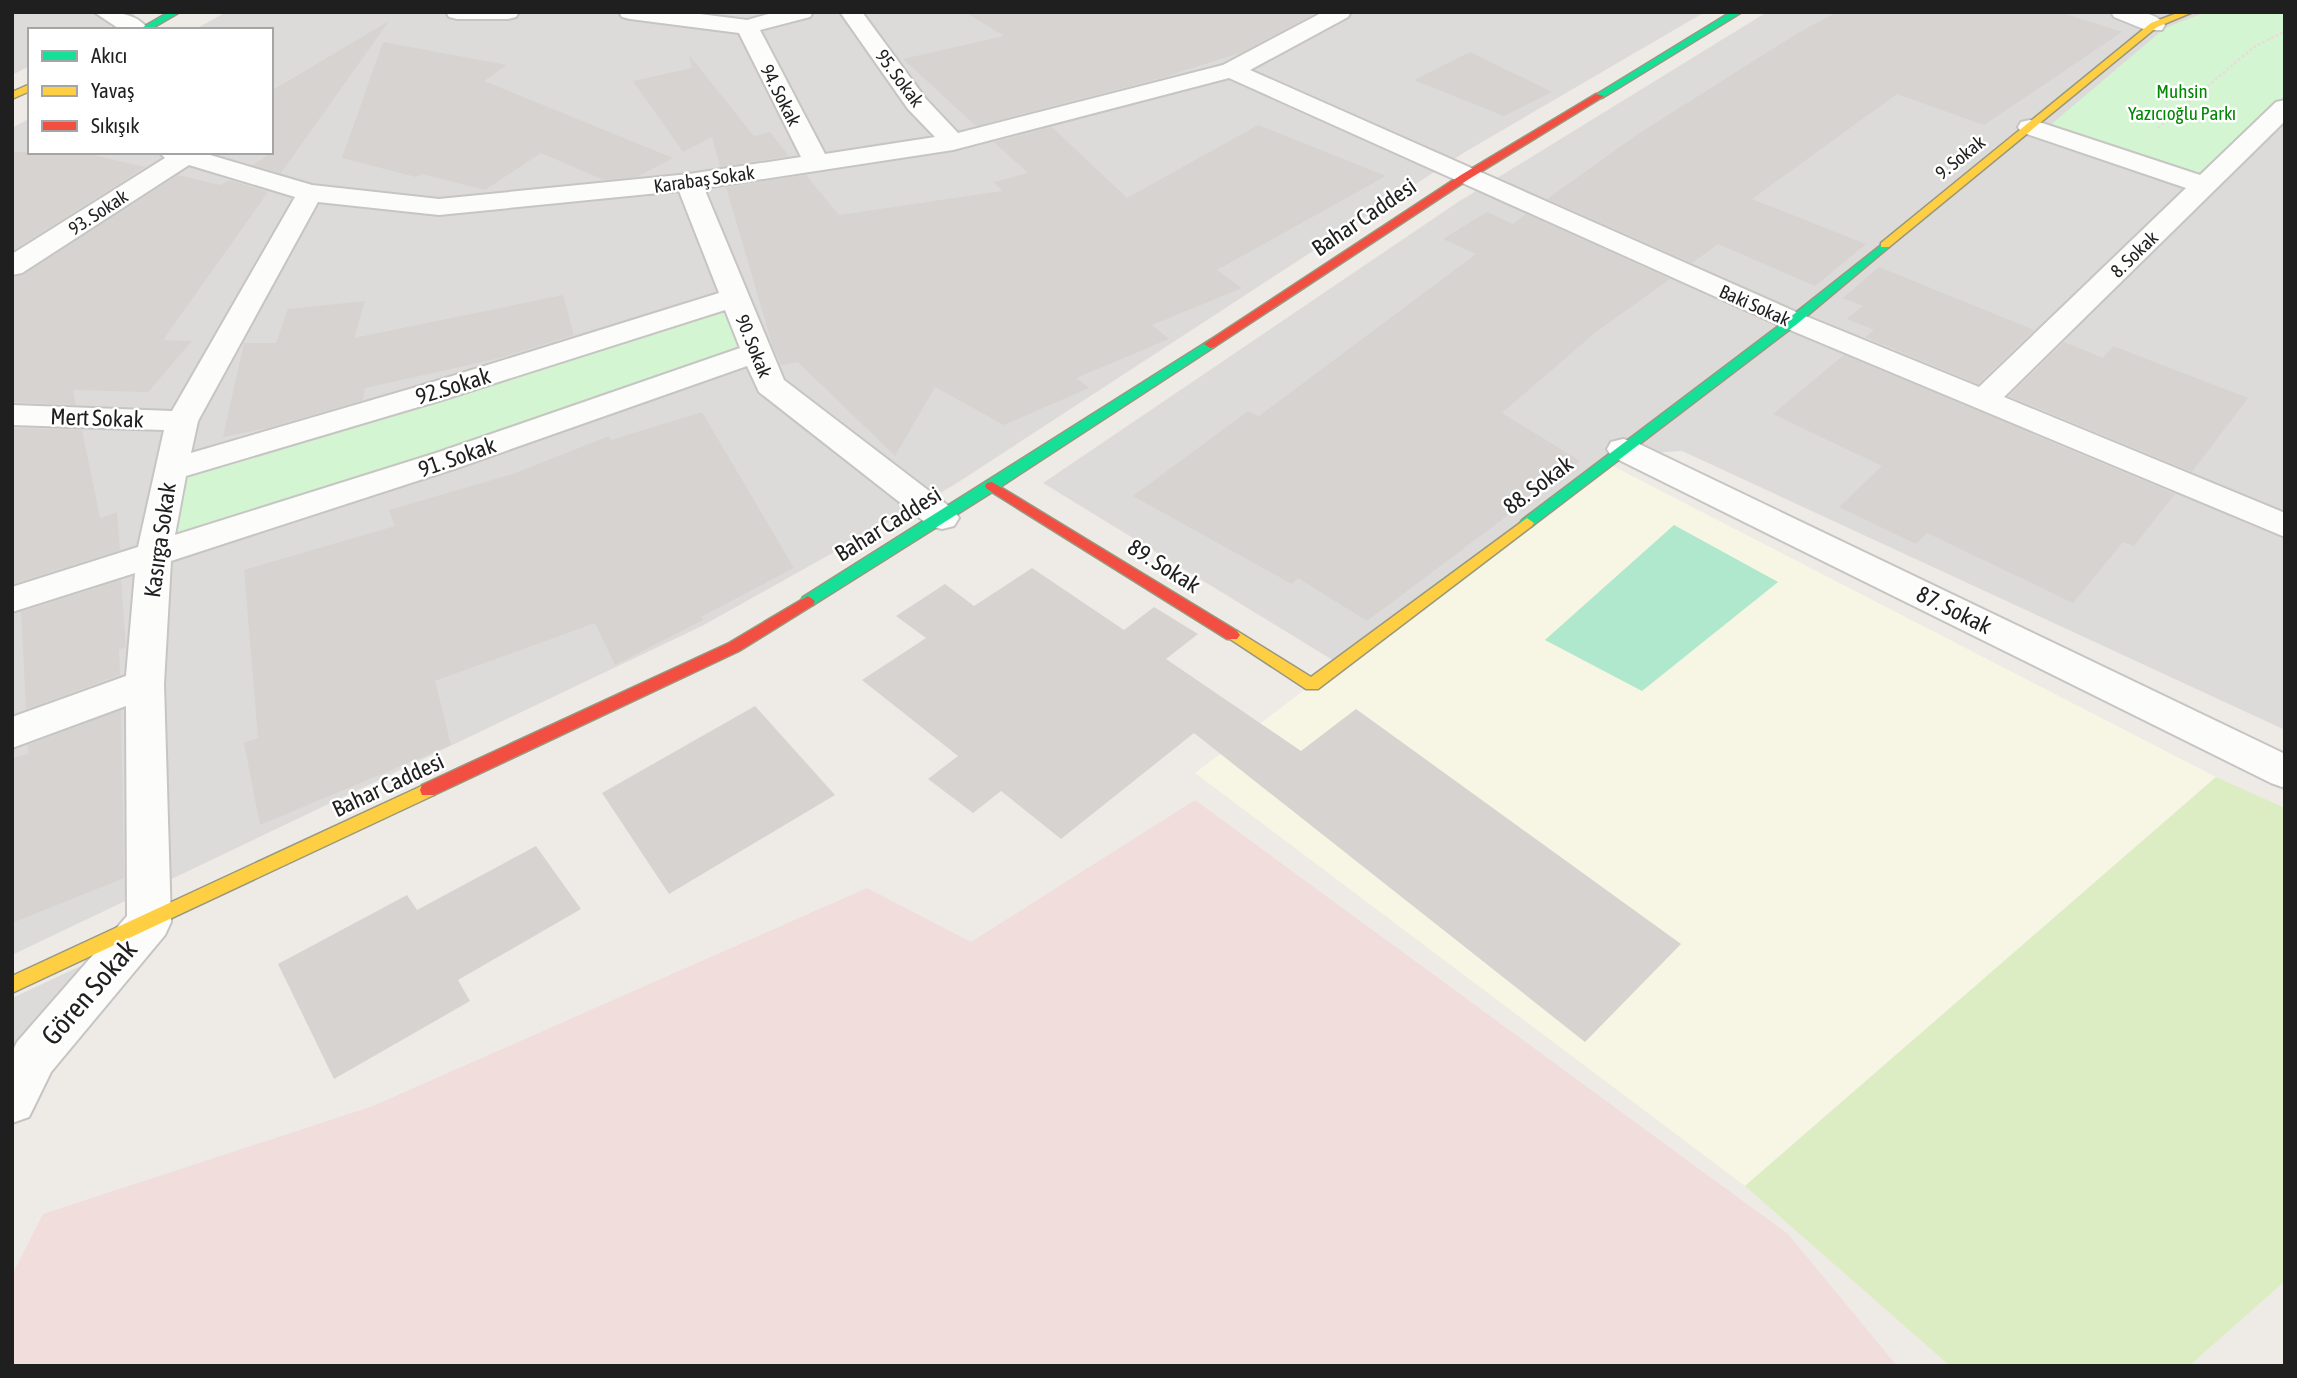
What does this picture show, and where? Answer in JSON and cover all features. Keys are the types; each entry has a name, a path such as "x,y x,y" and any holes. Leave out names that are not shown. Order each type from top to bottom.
{"street":[{"path":"105,12 136,28"},
{"path":"144,28 176,12"},
{"path":"457,12 508,12"},
{"path":"630,12 747,27 802,12"},
{"name":"95. Sokak","path":"851,12 917,104 953,142"},
{"name":"Karabaş Sokak","path":"178,155 310,193 439,207 689,182 953,142 1231,70 1340,12"},
{"name":"Bahar Caddesi","path":"12,985 734,647 992,486 1465,177 1738,12"},
{"path":"2122,12 2154,25"},
{"name":"9. Sokak","path":"1793,321 2154,25 2189,12"},
{"name":"94. Sokak","path":"747,27 816,162"},
{"name":"Baki Sokak","path":"1231,70 1465,177 1793,321 2285,526"},
{"name":"8. Sokak","path":"1983,400 2285,107"},
{"path":"2030,127 2204,185"},
{"name":"93. Sokak","path":"12,267 178,155"},
{"name":"90. Sokak","path":"689,182 770,386 942,518"},
{"name":"Kasırga Sokak","path":"149,922 145,684 154,556 171,470 182,421 310,193"},
{"name":"92.Sokak","path":"171,470 430,393 735,297"},
{"name":"88. Sokak","path":"1311,685 1793,321"},
{"name":"91. Sokak","path":"12,600 448,460 757,352"},
{"name":"Mert Sokak","path":"12,415 182,421"},
{"name":"87. Sokak","path":"1623,449 2285,772"},
{"name":"89. Sokak","path":"992,486 1311,685"},
{"path":"12,733 145,684"},
{"name":"Gören Sokak","path":"12,1101 34,1057 149,922"}],"path":[{"path":"2123,158 2255,47 2285,31"}],"shaded area":[{"path":"12,12 139,12 107,28 28,28 28,67 12,75"},
{"path":"226,12 1705,12 1465,152 954,485 702,626 12,955 12,128 28,119 28,154 273,154 273,28 198,28"},
{"path":"1767,12 2285,12 2285,730 1682,451 1607,456 1339,664 1043,483 1458,202"},
{"path":"1605,462 2216,777 1745,1186 1195,773"},
{"path":"1195,800 1788,1234 1897,1366 12,1366 12,1275 43,1214 373,1106 867,888 971,942"},
{"path":"102,956 12,1057 12,998"}],"green space":[{"name":"Muhsin Yazıcıoğlu Parkı","path":"2206,12 2285,12 2285,97 2199,179 2047,128 2165,28"},
{"path":"733,301 753,352 162,550 174,471"},
{"path":"1674,525 1778,582 1642,691 1545,640"},
{"path":"2216,777 2285,808 2285,1281 2189,1366 1950,1366 1745,1186"}],"building":[{"path":"965,12 1317,12 1243,52 1161,78 976,126 903,59 1004,36"},
{"path":"1837,12 2060,12 2122,32 1984,125 1897,94 1752,199 1866,244 1815,286 1718,244 1692,263 1547,199 1638,134 1798,33"},
{"path":"389,21 281,173 253,165 273,154 273,90"},
{"path":"383,42 507,65 484,81 673,158 637,177 604,180 541,153 485,190 422,174 416,177 342,158"},
{"path":"1470,52 1552,92 1504,116 1414,80"},
{"path":"689,55 754,136 770,132 789,156 720,167 712,137 683,152 633,81 692,68"},
{"path":"1258,125 1386,176 1217,270 1242,288 1152,325 1169,339 1076,378 1089,388 1004,425 935,387 895,456 798,362 781,365 772,344 726,187 806,175 839,215 1002,191 994,182 1028,173 994,142 1052,127 1127,198"},
{"path":"12,152 89,154 145,167 12,251"},
{"path":"178,175 220,185 229,180 268,192 163,340 192,341 148,392 73,390 76,405 12,402 12,278 23,275"},
{"path":"1487,212 1513,224 1526,214 1670,279 1596,332 1502,413 1580,461 1367,621 1298,578 1292,584 1133,496 1248,411 1259,416 1476,254 1443,239"},
{"path":"1879,267 2034,330 1978,384 1865,337 1874,330 1847,319 1863,306 1843,298"},
{"path":"563,295 574,335 496,359 365,388 363,400 268,428 223,437 244,343 276,343 288,309 365,301 354,338"},
{"path":"2064,342 2103,358 2113,346 2248,398 2192,472 2009,396"},
{"path":"1844,355 2175,494 2134,546 2123,542 2073,603 1927,533 1916,544 1839,507 1882,466 1773,414"},
{"path":"702,412 794,568 701,617 703,620 615,665 595,623 435,681 451,745 260,825 244,743 258,738 244,570 395,526 389,510 513,474 609,436 611,440"},
{"path":"12,428 82,430 100,518 117,512 120,550 12,584"},
{"path":"1032,568 1124,630 1154,607 1198,634 1166,659 1301,751 1356,709 1681,944 1585,1042 1194,733 1061,839 1001,791 973,813 928,779 958,756 862,680 926,638 896,616 945,584 974,606"},
{"path":"121,580 126,647 119,650 120,675 26,709 21,612"},
{"path":"755,706 835,795 669,894 602,793"},
{"path":"121,710 124,878 14,922 13,758 28,754 28,745"},
{"path":"536,846 581,909 458,980 470,1001 334,1079 278,964 407,895 417,910"}],"traffic: fast":[{"path":"146,28 176,12"},
{"path":"1599,96 1738,12"},
{"path":"1527,523 1793,321 1885,245"},
{"path":"808,601 992,486 1210,344"}],"traffic: slow":[{"path":"1885,245 2154,25 2189,12"},
{"path":"12,96 28,88"},
{"path":"1232,635 1312,685 1527,523"},
{"path":"12,985 428,790"}],"traffic: jam":[{"path":"1210,344 1465,177 1599,96"},
{"path":"992,486 1232,635"},
{"path":"428,790 734,647 808,601"}]}
